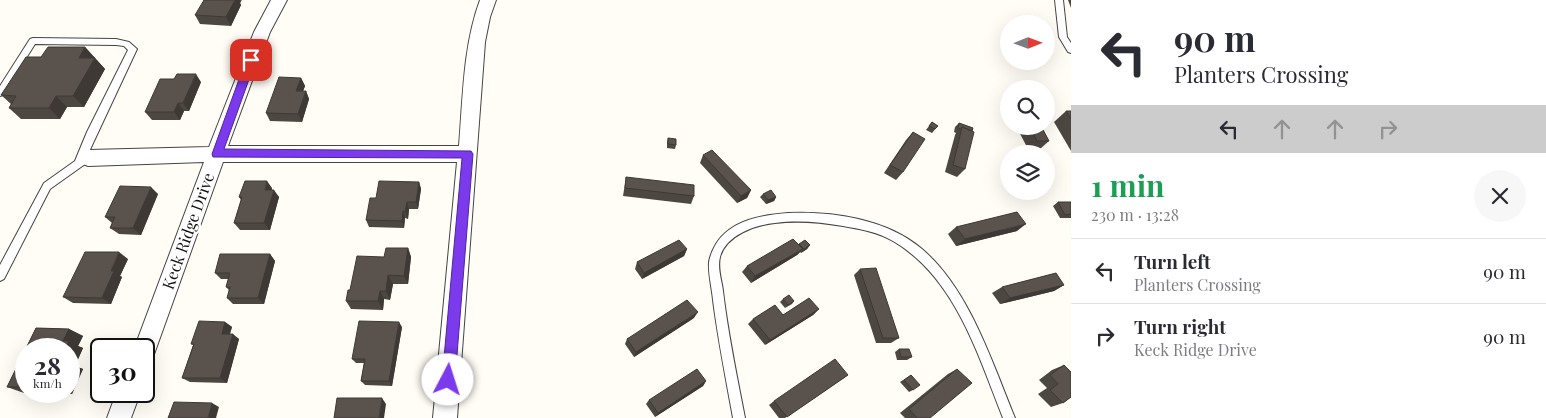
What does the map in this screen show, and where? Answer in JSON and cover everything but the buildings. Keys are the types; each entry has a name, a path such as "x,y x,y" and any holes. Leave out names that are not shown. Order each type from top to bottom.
{"street":[{"name":"Keck Ridge Drive","path":"149,338 262,32 278,0"},
{"path":"445,418 477,42 488,0"},
{"path":"84,160 217,154 468,154"},
{"path":"120,418 125,403"}],"lane":[{"path":"1059,0 1063,38 1071,50"},
{"path":"0,93 34,41 116,42 126,44 133,49 92,132 84,160 48,186 0,276"},
{"path":"739,418 718,304 714,259 721,244 733,232 751,224 771,218 814,216 855,224 898,238 918,251 933,267 964,311 1009,418"}],"route":[{"path":"251,60 217,154 468,154 448,380"}]}
